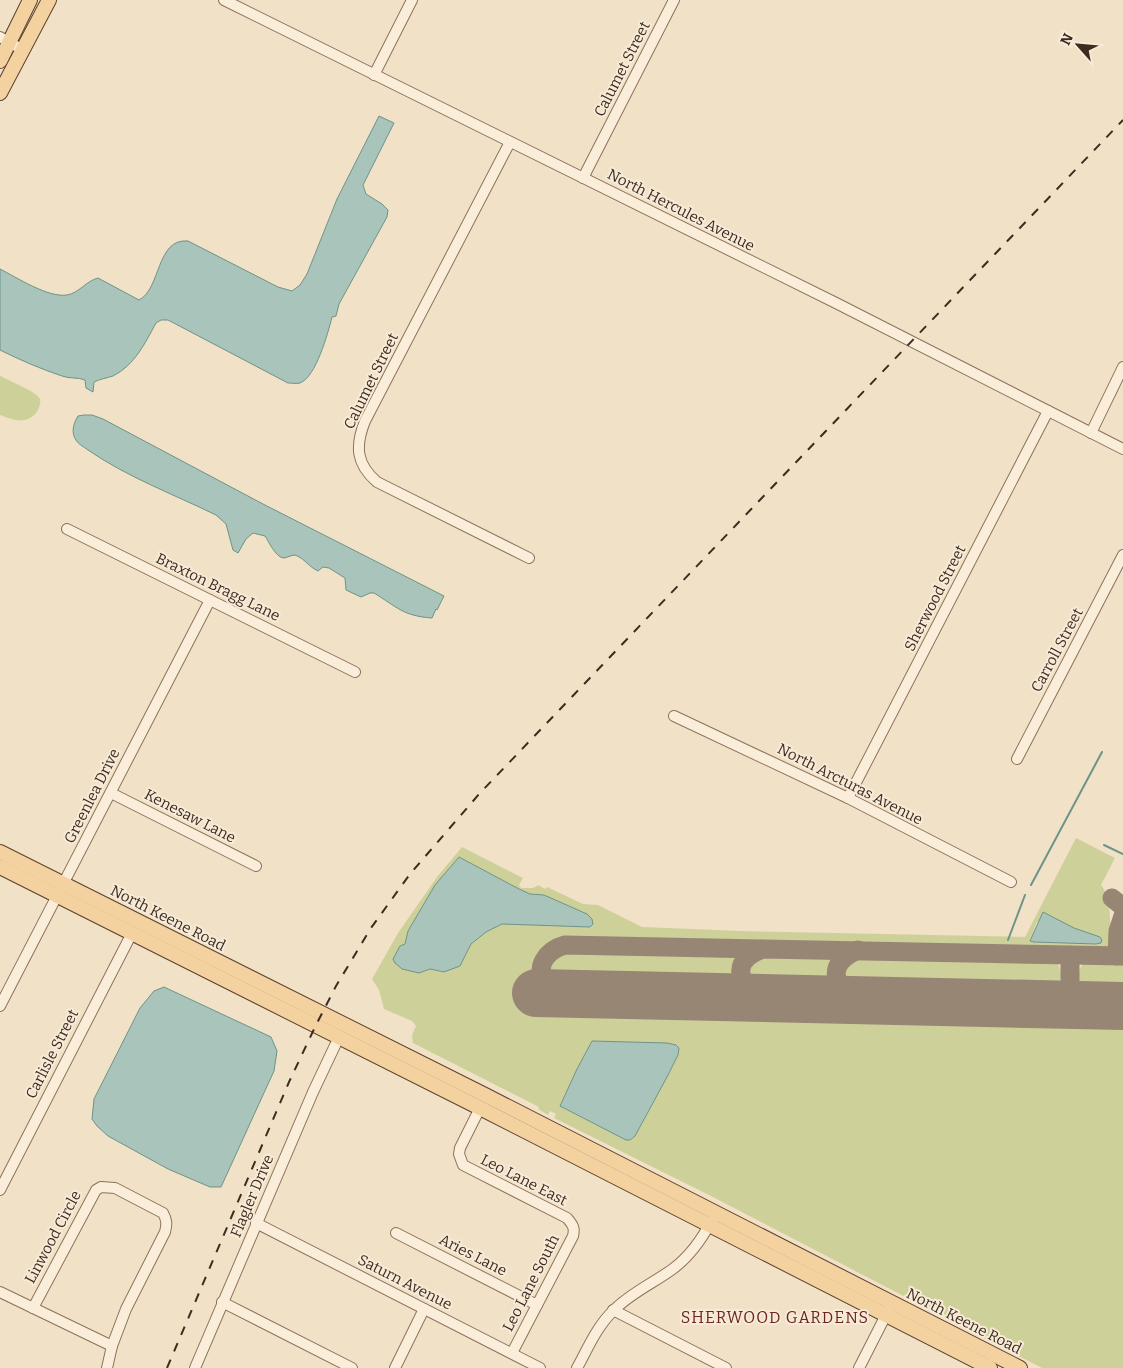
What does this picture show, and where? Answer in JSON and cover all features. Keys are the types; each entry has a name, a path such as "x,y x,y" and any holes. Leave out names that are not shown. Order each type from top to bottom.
{"main road":[{"path":"0,61 5,40 30,0"},
{"path":"41,16 45,0"},
{"path":"0,93 49,0"},
{"name":"North Keene Road","path":"0,852 132,933 319,1019"},
{"name":"North Keene Road","path":"0,867 60,889 319,1019"},
{"path":"319,1019 339,1037 480,1108 713,1219"},
{"path":"319,1019 889,1309"},
{"name":"North Keene Road","path":"889,1309 990,1368"},
{"name":"North Keene Road","path":"889,1309 1020,1368"}],"street":[{"name":"North Hercules Avenue","path":"224,0 1123,449"},
{"path":"374,75 412,0"},
{"name":"Calumet Street","path":"583,178 674,0"},
{"path":"5,40 23,50"},
{"name":"Calumet Street","path":"510,142 365,421 358,445 364,467 378,482 529,558"},
{"path":"1090,433 1123,367"},
{"name":"Sherwood Street","path":"848,798 1048,412"},
{"name":"Braxton Bragg Lane","path":"67,529 355,672"},
{"name":"Carroll Street","path":"1017,759 1123,555"},
{"name":"Greenlea Drive","path":"0,1006 210,600"},
{"name":"North Arcturas Avenue","path":"674,716 848,798 1011,882"},
{"name":"Kenesaw Lane","path":"110,793 256,866"},
{"name":"Carlisle Street","path":"0,1190 132,933"},
{"name":"Flagler Drive","path":"195,1368 256,1223 339,1037"},
{"name":"Leo Lane East","path":"480,1108 460,1148 459,1154 464,1165 567,1218 573,1225"},
{"name":"Linwood Circle","path":"33,1308 91,1195 101,1186 115,1188 158,1209 166,1218 167,1224 165,1232 126,1309 112,1346"},
{"path":"577,1368 598,1328 613,1310 674,1268 699,1242 713,1219"},
{"name":"Saturn Avenue","path":"256,1223 540,1368"},
{"name":"Leo Lane South","path":"512,1353 572,1236 573,1225"},
{"name":"Aries Lane","path":"396,1232 537,1305"},
{"path":"0,1292 112,1346 107,1368"},
{"path":"222,1302 352,1368"},
{"path":"395,1368 424,1309"},
{"path":"859,1368 889,1309"},
{"path":"613,1310 726,1368"}],"green space":[{"path":"0,376 38,396 40,404 34,415 25,420 20,420 0,415"},
{"path":"1076,838 1115,858 1101,885 1107,896 1112,940 1111,946 1105,950 561,941 544,951 539,959 535,976 534,1006 1123,1018 1123,1368 1042,1368 711,1196 554,1118 556,1114 550,1111 548,1115 538,1109 539,1107 413,1043 412,1035 416,1026 412,1021 384,1009 379,990 372,979 398,933 437,877 462,847 523,878 519,885 521,888 533,888 538,885 545,889 547,887 583,904 598,905 642,927 1025,937","holes":["459,857 530,894 544,895 587,914 592,919 590,927 502,924 486,932 471,944 460,966 444,972 430,969 419,973 400,946 405,944 408,931 435,885","1037,922 1074,928 1100,937 1096,944 1034,942 1030,940","592,1041 667,1043 677,1045 679,1049 667,1077 631,1140 626,1140 560,1105"]},
{"path":"563,950 740,954 732,971 732,985 556,981 547,973 547,964 553,955"},
{"path":"763,954 836,955 829,967 828,987 756,985 748,977 747,972 750,964"},
{"path":"858,955 1054,959 1060,968 1061,977 1058,984 1050,992 858,988 848,980 845,969 848,961"},
{"path":"1088,960 1123,961 1123,994 1094,993 1082,988 1079,983 1078,973 1081,966"}],"water":[{"path":"379,116 394,123 363,185 366,194 388,210 387,217 339,304 336,316 332,317 316,364 306,379 300,383 288,383 168,320 161,320 156,323 139,353 127,366 113,376 94,382 93,392 86,388 85,380 65,377 0,350 0,269 32,286 59,295 71,294 98,278 139,300 151,286 164,255 170,247 178,242 188,241 278,287 292,291 300,285 307,274 337,199"},
{"path":"92,415 103,419 263,504 444,596 437,610 432,618 422,617 401,610 374,593 361,597 346,590 345,578 329,568 323,567 318,571 295,555 284,558 280,557 265,536 253,533 246,539 238,553 233,550 226,524 216,515 118,469 78,443 74,437 74,425 78,416"},
{"path":"459,857 530,894 544,895 587,914 592,919 593,924 590,927 502,924 486,932 471,944 460,966 444,972 430,969 419,973 402,969 393,959 400,946 405,944 408,931 435,885"},
{"path":"1043,912 1074,928 1100,937 1101,943 1030,941"},
{"path":"164,987 271,1037 277,1051 274,1071 221,1187 210,1187 168,1169 108,1136 92,1119 94,1099 140,1008 154,991"},
{"path":"592,1041 667,1043 676,1045 679,1048 678,1055 667,1077 635,1136 630,1140 626,1140 560,1106"}],"waterway":[{"path":"1031,885 1102,752"},
{"path":"1104,845 1123,854"},
{"path":"1008,940 1025,895"}],"taxiway":[{"path":"1112,898 1123,907"},
{"path":"1117,956 1118,931 1123,916"},
{"path":"562,994 548,985 543,979 541,972 547,955 558,947 565,945 761,949"},
{"path":"759,998 745,985 741,971 742,964 746,958 763,949 1123,956"},
{"path":"858,950 841,961 836,974 842,988 858,1000"},
{"path":"1070,955 1070,1005"}],"runway":[{"path":"536,993 1123,1006"}],"railway":[{"path":"167,1368 289,1082 316,1025 336,986 371,928 410,874 480,793 1123,120"}],"district":[{"name":"SHERWOOD GARDENS","path":"775,1317"}]}
